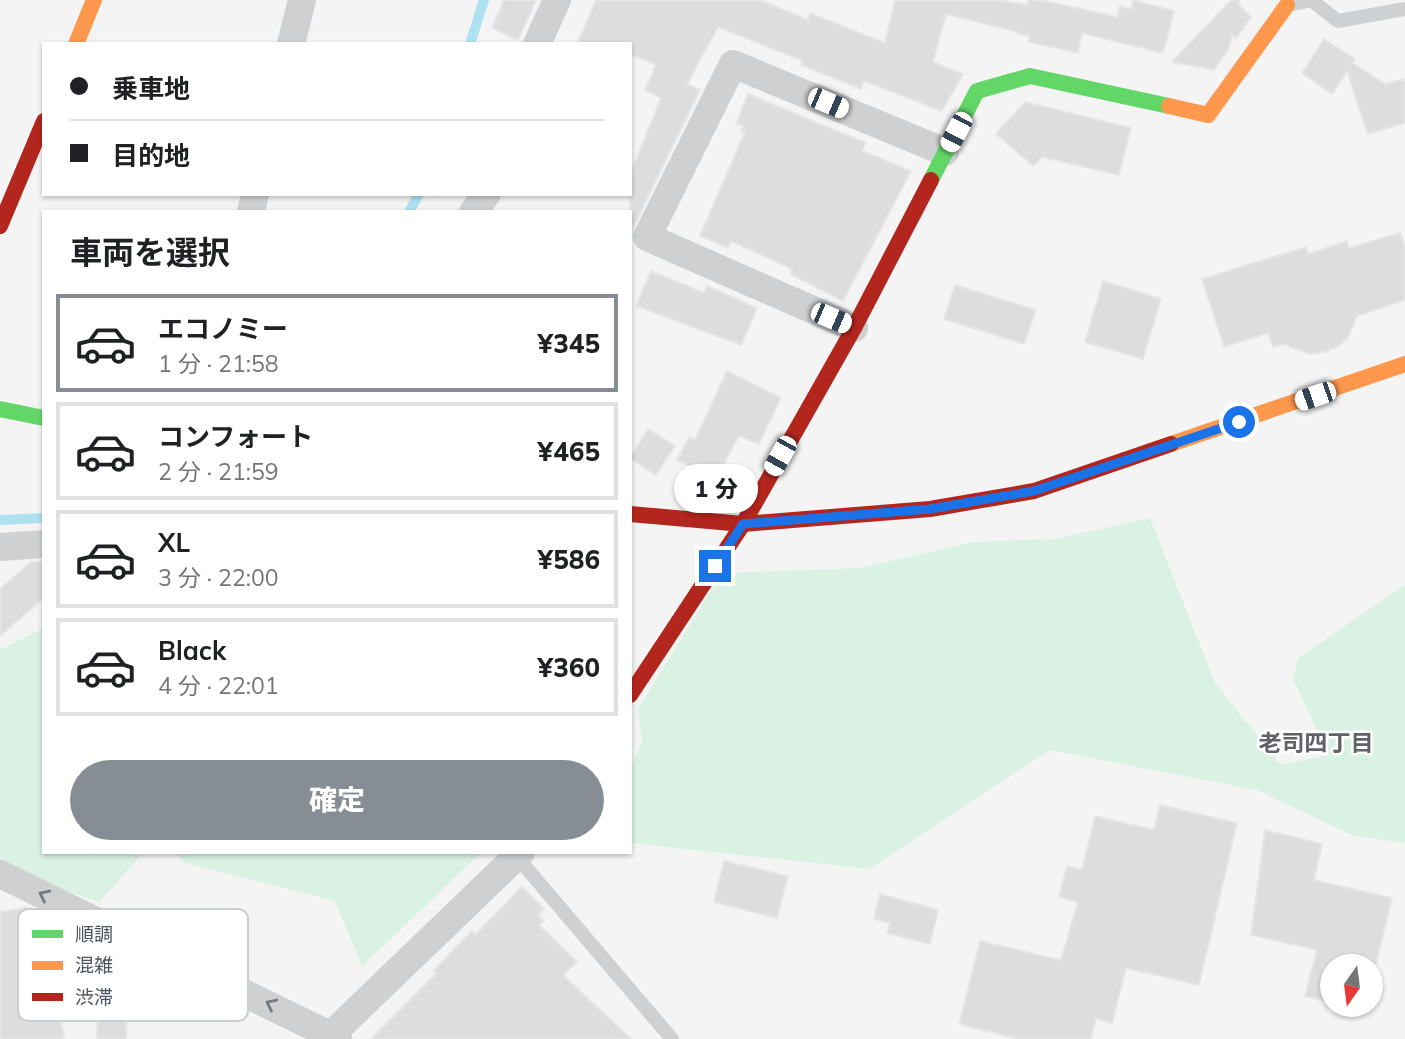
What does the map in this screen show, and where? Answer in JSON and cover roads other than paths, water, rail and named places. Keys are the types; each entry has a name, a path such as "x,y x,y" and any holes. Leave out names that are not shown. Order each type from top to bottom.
{"main road":[{"path":"77,42 94,0"},
{"path":"632,692 743,524 854,328 977,91 1030,76 1208,115 1283,3"},
{"path":"0,226 42,126"},
{"path":"632,514 743,524 930,509 1034,491 1405,364"},
{"path":"0,410 42,418"}],"street":[{"path":"292,42 302,0"},
{"path":"538,42 557,0"},
{"path":"854,328 647,237 733,64 945,152"},
{"path":"475,210 485,196"},
{"path":"0,547 42,544"},
{"path":"248,995 333,1037 519,854"},
{"path":"0,874 72,909"}],"lane":[{"path":"1283,3 1311,0 1338,21 1405,9"},
{"path":"519,854 672,1039"}],"waterway":[{"path":"471,42 484,0"},
{"path":"410,210 418,196"},
{"path":"0,520 42,518"}],"district":[{"name":"老司四丁目","path":"1316,742"}]}
